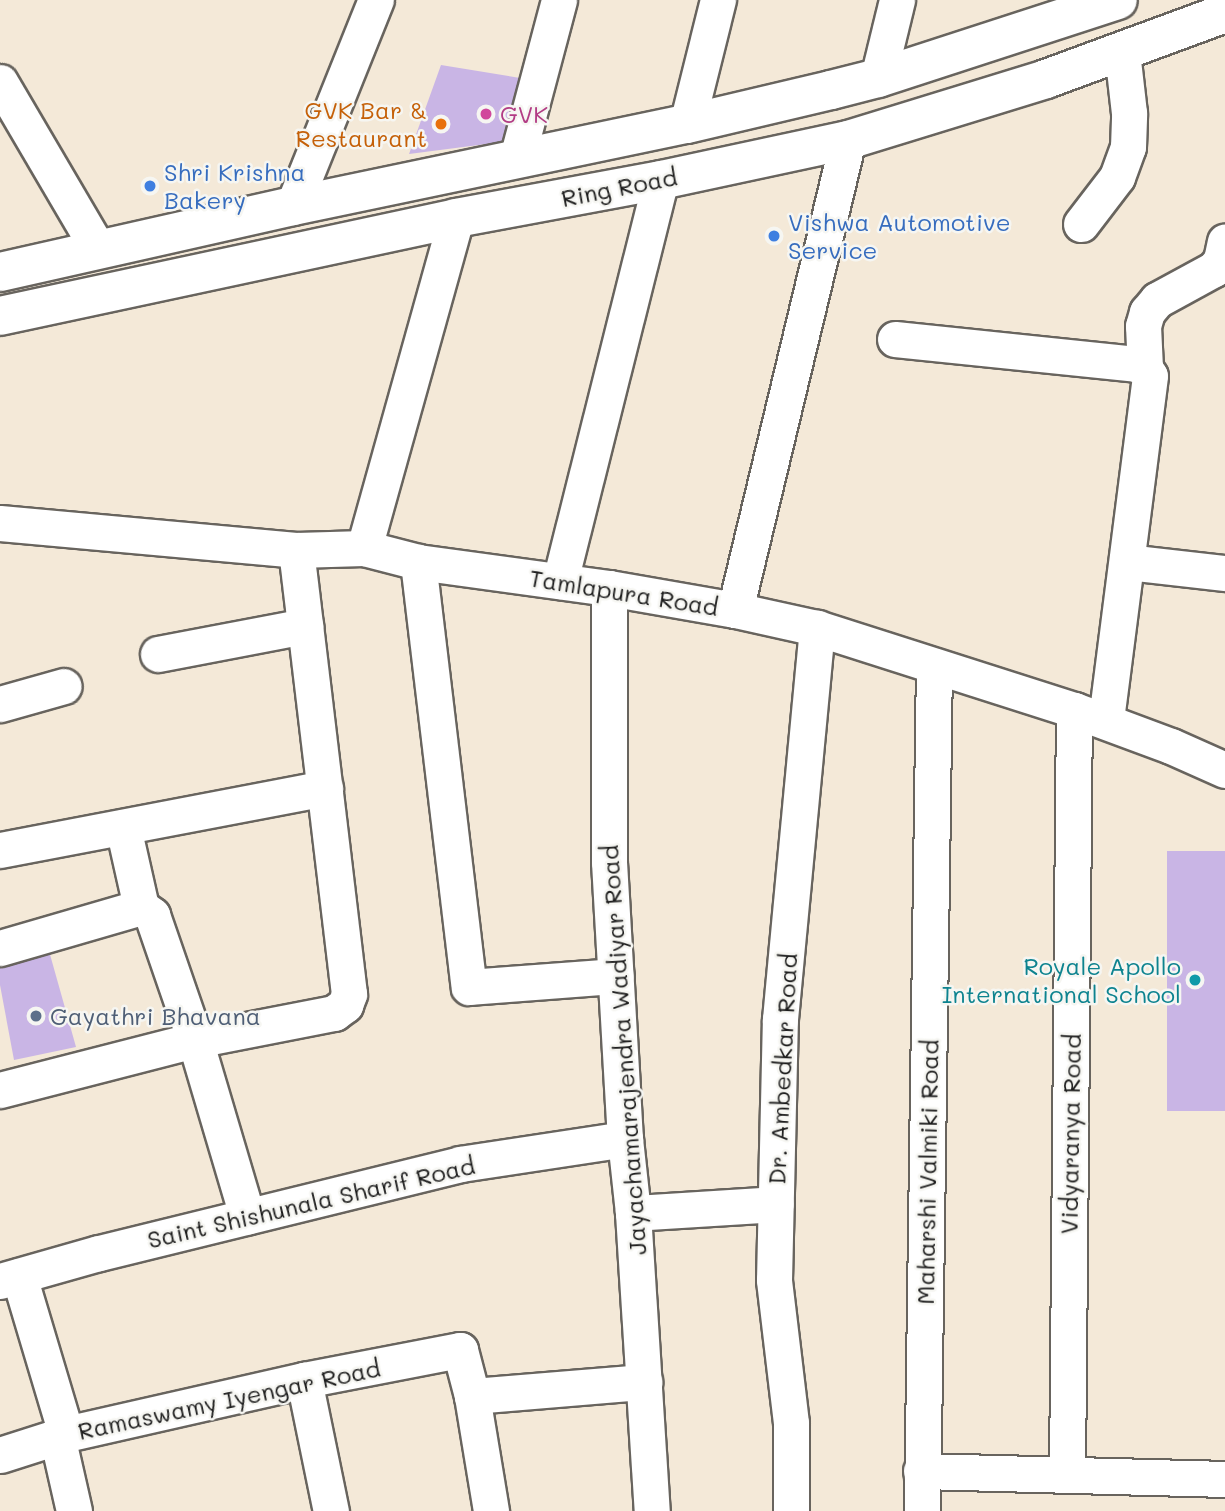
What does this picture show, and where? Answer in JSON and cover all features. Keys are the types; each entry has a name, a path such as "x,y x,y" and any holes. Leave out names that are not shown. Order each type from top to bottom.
{"main road":[{"name":"Ring Road","path":"0,272 293,206 687,124 831,90 878,78 1118,0"},
{"name":"Ring Road","path":"0,316 456,218 661,180 848,139 1122,52 1225,13"},
{"path":"831,90 848,139"},
{"path":"335,197 346,241"}],"street":[{"path":"293,206 376,0"},
{"path":"517,158 559,0"},
{"path":"687,124 719,0"},
{"path":"878,78 897,0"},
{"path":"1081,225 1117,177 1128,147 1129,113 1122,52"},
{"path":"0,82 98,250"},
{"path":"735,610 848,139"},
{"path":"560,581 661,180"},
{"path":"364,548 456,218"},
{"name":"Vidyaranya Road","path":"1067,1475 1090,716 1128,562 1151,387 1145,368 1143,326 1147,312 1157,300 1213,270 1221,260 1225,241"},
{"path":"895,340 1136,363 1145,368"},
{"name":"Tamlapura Road","path":"0,523 296,550 364,548 418,562 609,587 735,610 817,628 1090,716 1225,771"},
{"path":"0,1090 195,1040 334,1013 345,1005 349,994 296,550"},
{"path":"418,562 469,987 616,976"},
{"path":"1128,562 1225,573"},
{"name":"Jayachamarajendra Wadiyar Road","path":"609,587 609,862 625,1139 633,1213 652,1511"},
{"path":"158,654 305,626"},
{"name":"Dr. Ambedkar Road","path":"791,1511 791,1423 774,1280 780,1019 817,628"},
{"name":"Maharshi Valmiki Road","path":"922,1511 934,666"},
{"path":"0,704 64,686"},
{"path":"0,850 325,788"},
{"path":"123,827 141,907 152,915 195,1040 247,1216"},
{"path":"0,948 141,907"},
{"name":"Saint Shishunala Sharif Road","path":"10,1279 247,1216 460,1164 625,1139"},
{"path":"633,1213 776,1204"},
{"path":"10,1279 61,1435 74,1511"},
{"name":"Ramaswamy Iyengar Road","path":"0,1455 61,1435 304,1380 460,1350 472,1396"},
{"path":"304,1380 331,1511"},
{"path":"491,1511 472,1396 644,1382"},
{"path":"921,1471 1225,1479"}],"building":[{"path":"441,65 520,78 502,142 409,154"},
{"name":"Royale Apollo International School","path":"1167,851 1225,851 1225,1111 1167,1111"},
{"name":"Gayathri Bhavana","path":"49,951 76,1047 14,1060 0,985 0,964"}],"place":[{"name":"GVK","path":"486,114"},
{"name":"GVK Bar & Restaurant","path":"441,124"},
{"name":"Shri Krishna Bakery","path":"150,186"},
{"name":"Vishwa Automotive Service","path":"774,236"},
{"name":"Royale Apollo International School","path":"1195,980"},
{"name":"Gayathri Bhavana","path":"36,1016"}]}
